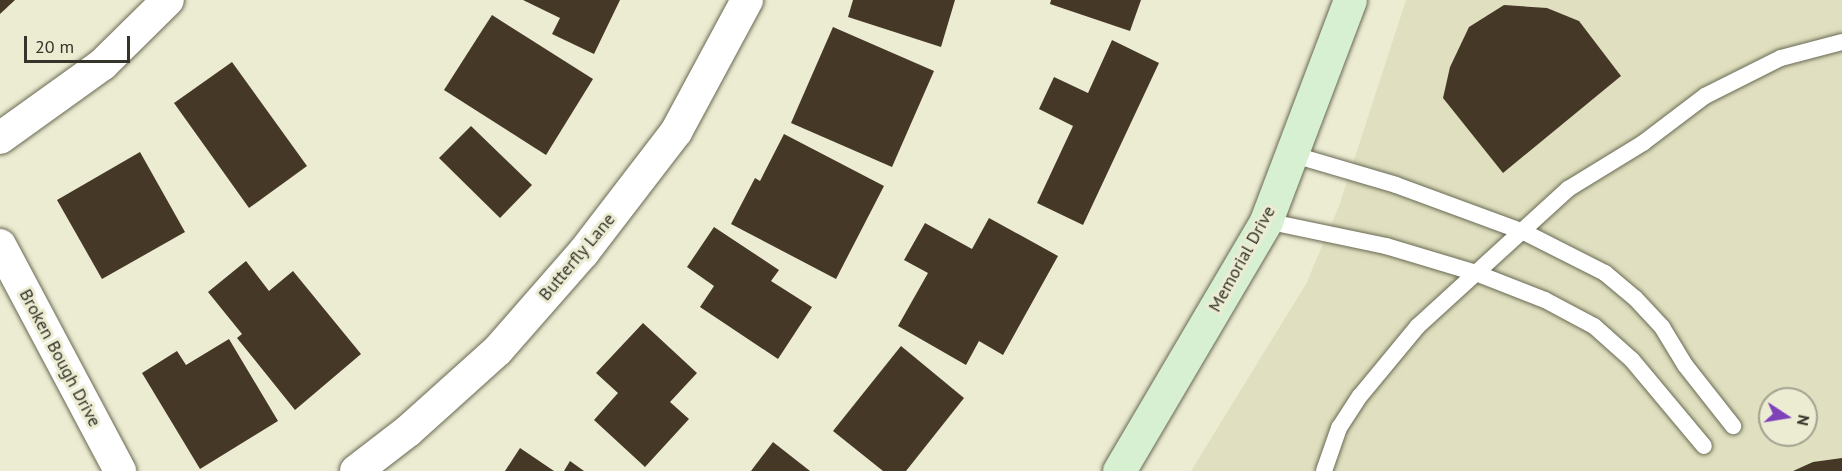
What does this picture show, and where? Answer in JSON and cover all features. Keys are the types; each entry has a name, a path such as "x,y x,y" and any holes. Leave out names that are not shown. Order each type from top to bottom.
{"main road":[{"name":"Memorial Drive","path":"1119,471 1266,221 1350,0"}],"street":[{"path":"0,138 103,64 168,0"},
{"name":"Butterfly Lane","path":"356,471 408,431 498,350 583,253 676,132 747,0"},
{"name":"Broken Bough Drive","path":"0,245 120,471"}],"lane":[{"path":"1324,471 1339,428 1360,396 1418,326 1524,232 1568,189 1643,143 1705,96 1781,58 1842,42"},
{"path":"1291,154 1396,185 1524,232 1605,273 1635,298 1662,327 1685,365 1733,426"},
{"path":"1266,221 1386,246 1476,273 1545,300 1594,326 1632,360 1704,446"}],"shaded area":[{"path":"1406,0 1842,0 1842,471 1191,471 1306,284 1339,206"}],"building":[{"path":"0,0 15,0 0,14"},
{"path":"523,0 620,0 594,54 552,34 560,18"},
{"path":"853,0 955,0 941,47 848,17"},
{"path":"1051,0 1141,0 1130,31 1050,4"},
{"path":"1504,5 1547,8 1579,21 1621,76 1503,173 1443,98 1450,67 1469,27"},
{"path":"492,15 593,79 546,155 444,90"},
{"path":"833,27 934,71 892,167 791,123"},
{"path":"1112,40 1159,63 1083,225 1037,203 1073,126 1039,109 1054,77 1088,93"},
{"path":"232,62 307,166 249,208 174,103"},
{"path":"471,126 532,185 500,218 439,158"},
{"path":"784,134 884,186 836,279 731,224 755,178 760,181"},
{"path":"140,152 185,232 102,279 57,200"},
{"path":"989,218 1058,256 1003,355 979,341 966,365 898,326 928,273 904,260 925,223 972,249"},
{"path":"714,227 779,270 771,281 812,307 778,359 700,307 714,286 687,267"},
{"path":"246,261 269,291 293,271 361,354 295,410 237,338 242,334 208,292"},
{"path":"643,323 697,373 670,402 689,419 645,467 594,420 618,393 596,373"},
{"path":"229,339 278,421 200,469 142,373 177,351 186,365"},
{"path":"901,346 964,398 906,471 883,471 833,431"},
{"path":"773,442 810,471 751,471"},
{"path":"520,448 554,471 505,471"},
{"path":"1842,458 1842,471 1793,471 1813,462"},
{"path":"570,461 584,471 564,471"}]}
